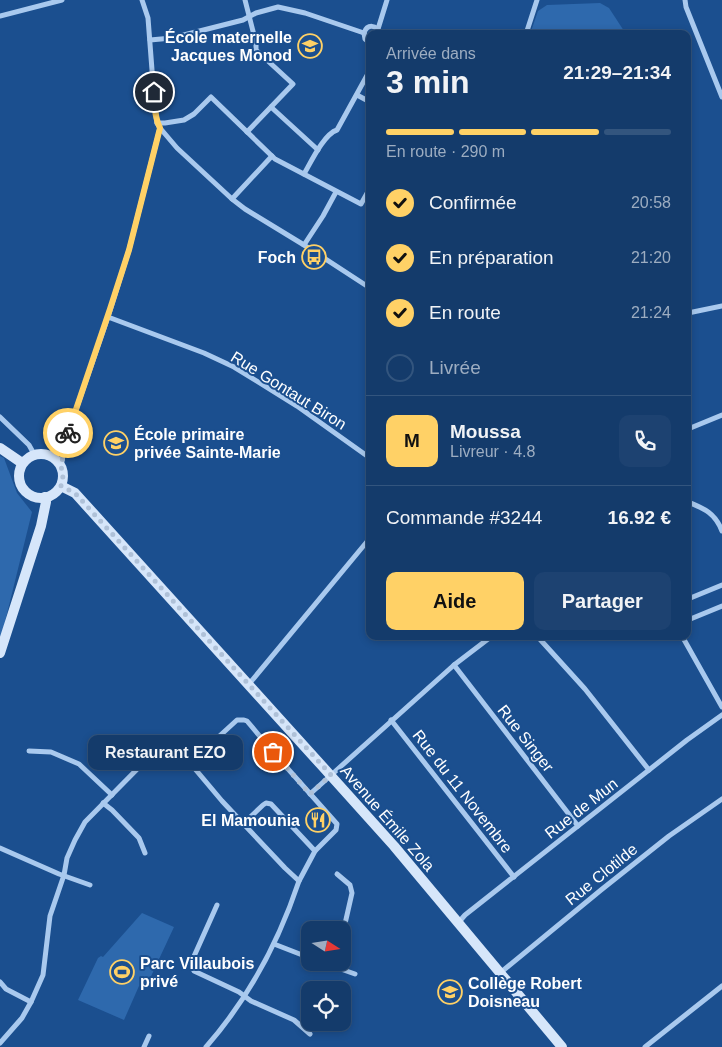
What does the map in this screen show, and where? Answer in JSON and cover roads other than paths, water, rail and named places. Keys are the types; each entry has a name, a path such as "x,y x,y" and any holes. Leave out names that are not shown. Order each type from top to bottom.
{"main road":[{"path":"0,448 22,463"},
{"path":"34,454 51,456 61,466 63,476 61,486 54,493 45,497 35,497 26,492 20,483 19,473 22,463 34,454"},
{"name":"Avenue Émile Zola","path":"61,486 75,493 331,775 394,846 562,1047"},
{"path":"0,653 41,526 46,502 45,497"}],"street":[{"path":"0,16 62,0"},
{"path":"61,466 67,436 129,250 158,126 148,18 142,0"},
{"path":"245,0 256,50 293,84 247,132"},
{"path":"379,30 387,0"},
{"path":"527,30 537,0"},
{"path":"685,0 686,7 722,96"},
{"path":"150,40 172,38 250,18 256,14 278,7 305,13 364,33"},
{"path":"366,40 364,33 366,28 371,26 376,27 378,30"},
{"path":"304,174 318,150 332,132 337,130 366,78"},
{"path":"357,95 366,100"},
{"path":"158,126 184,120 194,114 210,97 275,159 361,204 366,195"},
{"path":"271,107 318,150"},
{"path":"158,126 177,148 245,209 366,285"},
{"path":"232,199 272,156"},
{"path":"304,245 336,192"},
{"path":"691,312 722,306"},
{"name":"Rue Gontaut Biron","path":"108,317 204,353 234,367 297,406 366,455"},
{"path":"691,428 722,415"},
{"path":"0,417 29,445 34,454"},
{"path":"51,456 67,436"},
{"path":"691,503 711,513 722,532"},
{"path":"249,684 366,543"},
{"path":"691,598 722,585"},
{"path":"691,619 722,606"},
{"path":"310,794 391,720 487,640"},
{"path":"541,640 585,689 649,770"},
{"path":"684,640 722,707"},
{"name":"Rue Singer","path":"454,666 578,826"},
{"name":"Rue de Mun","path":"458,923 465,915 687,740 722,715"},
{"path":"190,763 237,720 247,721 337,824 336,830 315,851 299,881 274,944 224,1026 206,1047"},
{"name":"Rue du 11 Novembre","path":"391,720 514,877"},
{"path":"0,1043 22,1018 43,974 50,916 74,840 85,822 160,747 173,747 190,763 222,801 290,874 299,881"},
{"path":"29,751 51,752 79,764 112,795"},
{"name":"Rue Clotilde","path":"500,973 668,836 722,799"},
{"path":"103,803 139,838 145,852"},
{"path":"244,823 263,804 269,803 274,806 315,851"},
{"path":"0,848 90,885"},
{"path":"336,874 350,885 352,894 346,921"},
{"path":"217,905 191,963 194,971 239,992 251,1001 294,1020 310,1034"},
{"path":"274,944 301,954"},
{"path":"349,971 355,974"},
{"path":"0,982 6,989 31,1002"},
{"path":"645,1047 722,986"},
{"path":"144,1047 149,1036"}],"place":[{"name":"École maternelle Jacques Monod","path":"310,46"},
{"name":"Foch","path":"314,257"},
{"name":"École primaire privée Sainte-Marie","path":"116,443"},
{"name":"Restaurant EZO","path":"273,752"},
{"name":"El Mamounia","path":"318,820"},
{"name":"Parc Villaubois privé","path":"122,972"},
{"name":"Collège Robert Doisneau","path":"450,992"}]}
